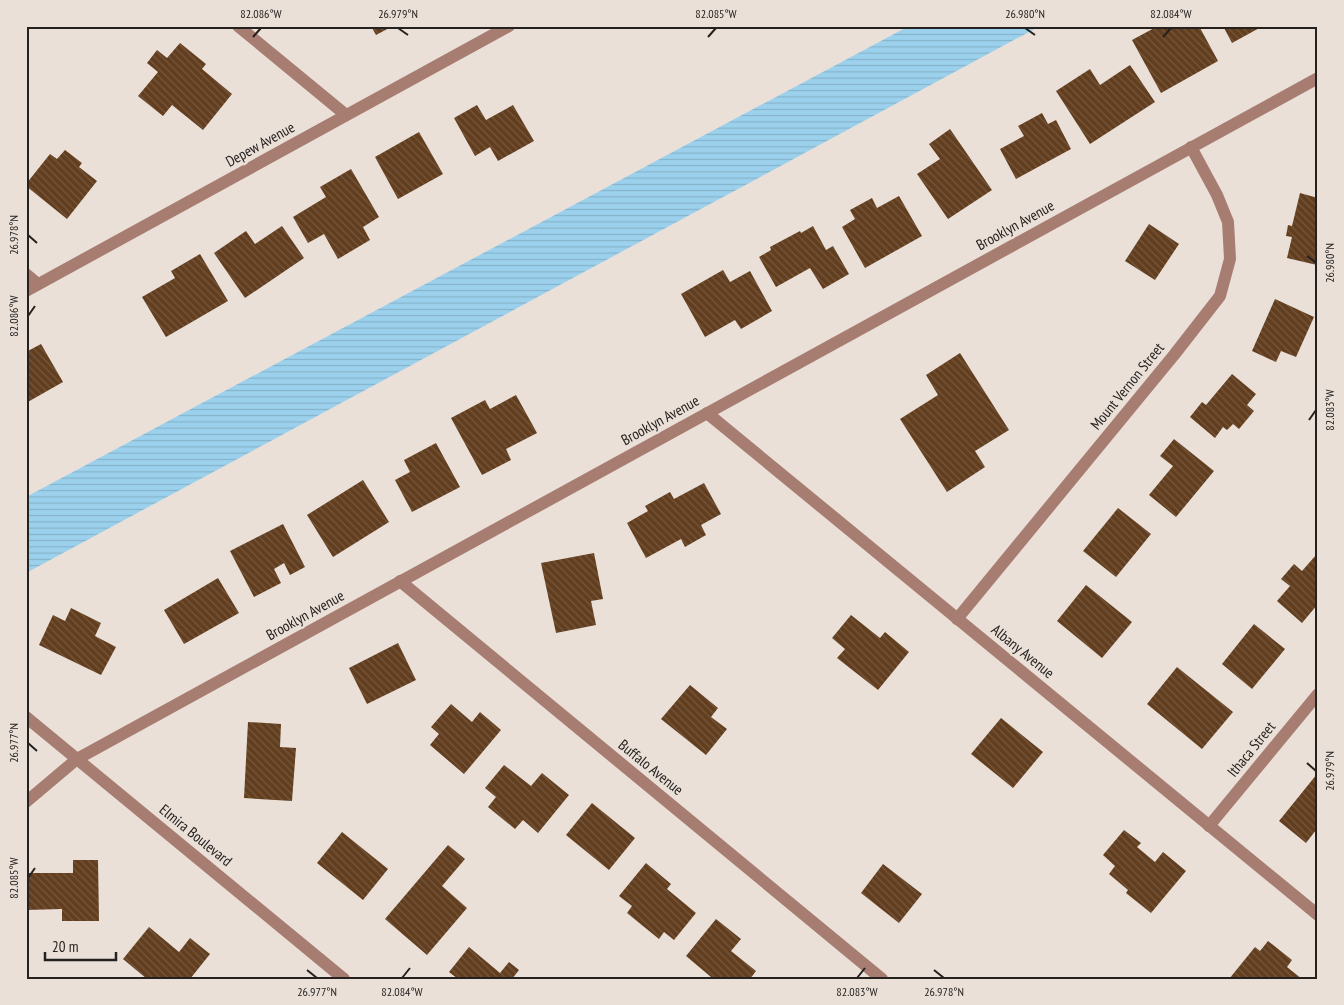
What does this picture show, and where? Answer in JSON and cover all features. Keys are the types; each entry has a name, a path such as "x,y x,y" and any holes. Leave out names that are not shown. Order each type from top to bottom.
{"street":[{"path":"238,26 346,115"},
{"name":"Depew Avenue","path":"26,291 509,26"},
{"name":"Brooklyn Avenue","path":"26,802 77,759 1318,78"},
{"name":"Mount Vernon Street","path":"957,618 1174,355 1220,296 1230,259 1228,222 1218,195 1191,147"},
{"path":"26,274 38,284"},
{"name":"Albany Avenue","path":"707,413 1318,916"},
{"name":"Buffalo Avenue","path":"400,581 882,979"},
{"name":"Ithaca Street","path":"1209,826 1318,694"},
{"name":"Elmira Boulevard","path":"26,717 344,979"}],"water":[{"path":"909,26 1040,26 26,573 26,497"}],"building":[{"path":"371,26 393,26 376,35"},
{"path":"1158,26 1199,26 1218,61 1161,93 1132,40"},
{"path":"1223,26 1263,26 1232,43"},
{"path":"180,43 206,64 202,69 232,94 203,130 172,105 163,116 138,96 158,72 147,63 157,50 167,58"},
{"path":"1130,65 1155,102 1090,144 1056,91 1090,69 1100,85"},
{"path":"477,105 486,120 513,105 534,141 498,161 490,147 475,156 454,118"},
{"path":"1042,113 1048,124 1056,120 1071,149 1016,179 1000,149 1024,136 1018,126"},
{"path":"950,129 992,190 948,219 917,174 940,159 929,144"},
{"path":"419,132 443,174 398,199 375,157"},
{"path":"65,150 82,163 79,167 97,181 67,219 26,186 50,154 57,159"},
{"path":"351,169 379,217 363,227 370,240 338,259 324,234 308,243 293,217 326,197 320,187"},
{"path":"1300,193 1318,198 1317,265 1287,258 1292,237 1286,236 1288,225 1292,226"},
{"path":"899,196 922,236 865,268 842,227 855,219 850,210 872,198 877,208"},
{"path":"1149,224 1179,244 1155,280 1125,261"},
{"path":"282,226 304,258 245,298 214,253 246,231 255,244"},
{"path":"813,226 826,250 833,246 849,274 823,289 810,268 776,287 759,257 771,250 770,247"},
{"path":"200,254 228,301 166,337 142,297 175,278 171,271"},
{"path":"723,270 730,282 750,271 772,311 741,329 735,320 705,337 681,294"},
{"path":"1275,299 1314,317 1296,357 1281,351 1276,362 1252,351"},
{"path":"41,344 63,382 26,403 26,352"},
{"path":"960,353 1009,430 975,451 985,467 947,492 900,419 938,395 926,375"},
{"path":"1232,374 1256,394 1247,405 1254,411 1239,429 1233,424 1227,430 1223,427 1215,438 1190,417 1202,402 1206,405"},
{"path":"516,395 537,433 506,449 511,460 482,475 451,418 485,400 490,409"},
{"path":"1174,439 1214,471 1176,517 1149,495 1173,466 1160,456"},
{"path":"436,443 460,487 412,512 395,480 410,472 404,460"},
{"path":"363,480 389,522 333,557 307,515"},
{"path":"704,483 721,514 701,525 706,535 685,547 681,539 646,558 627,523 648,511 645,506 670,492 674,499"},
{"path":"1118,508 1151,534 1116,577 1083,551"},
{"path":"283,524 305,567 290,575 284,563 274,569 281,583 254,597 230,551"},
{"path":"594,553 603,599 591,601 596,625 556,633 541,563"},
{"path":"1316,555 1318,557 1318,604 1302,623 1277,601 1290,586 1281,579 1294,564 1302,571"},
{"path":"218,578 239,613 184,644 164,610"},
{"path":"1086,585 1132,622 1102,658 1057,621"},
{"path":"71,608 101,623 95,636 116,647 101,675 39,645 53,615 65,621"},
{"path":"851,615 880,638 885,632 909,652 878,690 837,658 845,649 832,638"},
{"path":"1254,624 1285,649 1252,689 1222,664"},
{"path":"398,643 416,680 367,704 349,668"},
{"path":"1177,667 1233,712 1202,749 1147,704"},
{"path":"690,685 718,708 711,717 727,729 706,755 661,719"},
{"path":"451,704 472,722 480,712 501,730 464,774 430,745 439,734 431,727"},
{"path":"1001,718 1043,752 1013,788 971,754"},
{"path":"248,722 281,724 280,747 296,748 292,801 244,798"},
{"path":"504,765 531,786 542,773 569,795 538,833 523,820 515,829 488,807 496,797 485,788"},
{"path":"1317,774 1318,831 1316,830 1306,843 1279,821"},
{"path":"592,803 635,838 609,870 566,835"},
{"path":"1124,830 1141,843 1137,847 1155,862 1163,852 1186,871 1151,913 1126,893 1128,890 1109,874 1115,866 1103,855"},
{"path":"342,832 388,869 363,900 317,863"},
{"path":"448,845 465,859 442,886 467,908 427,955 385,919"},
{"path":"73,860 98,860 99,921 62,921 62,909 26,910 26,873 73,873"},
{"path":"646,863 671,884 667,889 696,913 674,940 664,932 659,939 627,913 632,906 619,896"},
{"path":"883,864 922,894 899,923 861,893"},
{"path":"716,919 741,939 731,951 756,971 750,979 710,979 711,977 686,956"},
{"path":"149,927 179,952 190,938 210,954 190,979 147,979 123,959"},
{"path":"1268,941 1292,960 1287,967 1302,979 1229,979 1255,947 1260,951"},
{"path":"469,947 500,973 509,962 519,970 512,979 458,979 449,972"}]}
